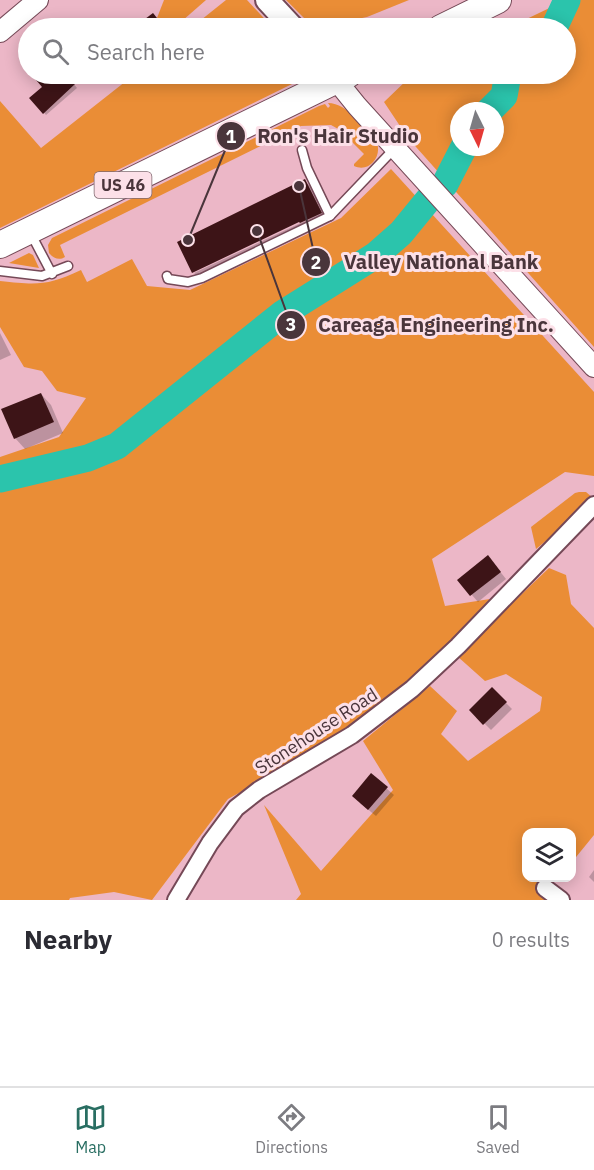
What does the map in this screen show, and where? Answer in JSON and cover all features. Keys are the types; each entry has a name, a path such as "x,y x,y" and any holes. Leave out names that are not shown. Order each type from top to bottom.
{"main road":[{"path":"267,0 284,18"},
{"path":"461,18 498,0"},
{"name":"US 46","path":"0,245 322,84"}],"street":[{"path":"0,32 38,0"},
{"path":"344,84 395,148 594,367"},
{"name":"Stonehouse Road","path":"176,900 210,843 236,808 259,790 344,740 412,689 458,646 594,505"},
{"path":"545,888 561,900"}],"lane":[{"path":"166,276 168,279 188,282 202,278 330,216 395,148"},
{"path":"303,150 307,168 330,216"},
{"path":"30,231 52,274"},
{"path":"0,271 39,276 52,274 68,266"}],"shaded area":[{"path":"164,0 206,0 185,18 157,18"},
{"path":"226,0 247,0 264,18 204,18"},
{"path":"286,0 409,0 362,18 304,18"},
{"path":"566,0 594,0 594,347 408,138 384,102 403,84 576,84 576,18 529,18"},
{"path":"122,84 292,84 0,228 0,101 41,148"},
{"path":"328,103 342,107 349,112 377,143 378,153 369,165 360,168 354,166 364,154 340,130 331,125 301,126 60,245 65,257 56,258 49,253 48,245 52,238 319,106 325,104 328,108 330,106"},
{"path":"391,169 594,392 594,476 565,472 432,559 445,606 490,599 404,691 327,744 228,799 152,900 114,892 69,900 0,900 0,457 59,437 86,398 57,391 42,371 24,367 0,327 0,281 50,282 81,270 87,282 132,259 147,286 190,290 341,218"},
{"path":"29,253 33,255 39,268 9,263"},
{"path":"579,492 586,492 593,498 574,518 536,549 531,527"},
{"path":"549,568 566,575 571,604 594,628 594,835 576,857 576,828 522,828 522,882 546,882 552,900 296,900 301,894 264,805 321,871 393,790 363,741 430,686 457,711 441,734 468,761 540,711 542,697 506,674 485,681 457,656"}],"building":[{"path":"153,13 157,18 146,18"},
{"path":"39,84 75,84 43,114 29,98 42,87"},
{"path":"305,179 322,213 192,273 177,242"},
{"path":"41,393 54,422 14,439 1,409"},
{"path":"488,555 501,572 470,596 457,580"},
{"path":"492,687 507,702 483,725 469,710"},
{"path":"371,773 388,787 368,810 352,796"}],"waterway":[{"path":"559,18 567,0"},
{"path":"498,102 504,96 506,84"},
{"path":"445,184 459,156"},
{"path":"0,479 88,458 117,446 282,314 376,255 401,233 428,200"}],"place":[{"name":"Valley National Bank","path":"299,186"},
{"name":"Careaga Engineering Inc.","path":"257,231"},
{"name":"Ron's Hair Studio","path":"188,240"}]}
